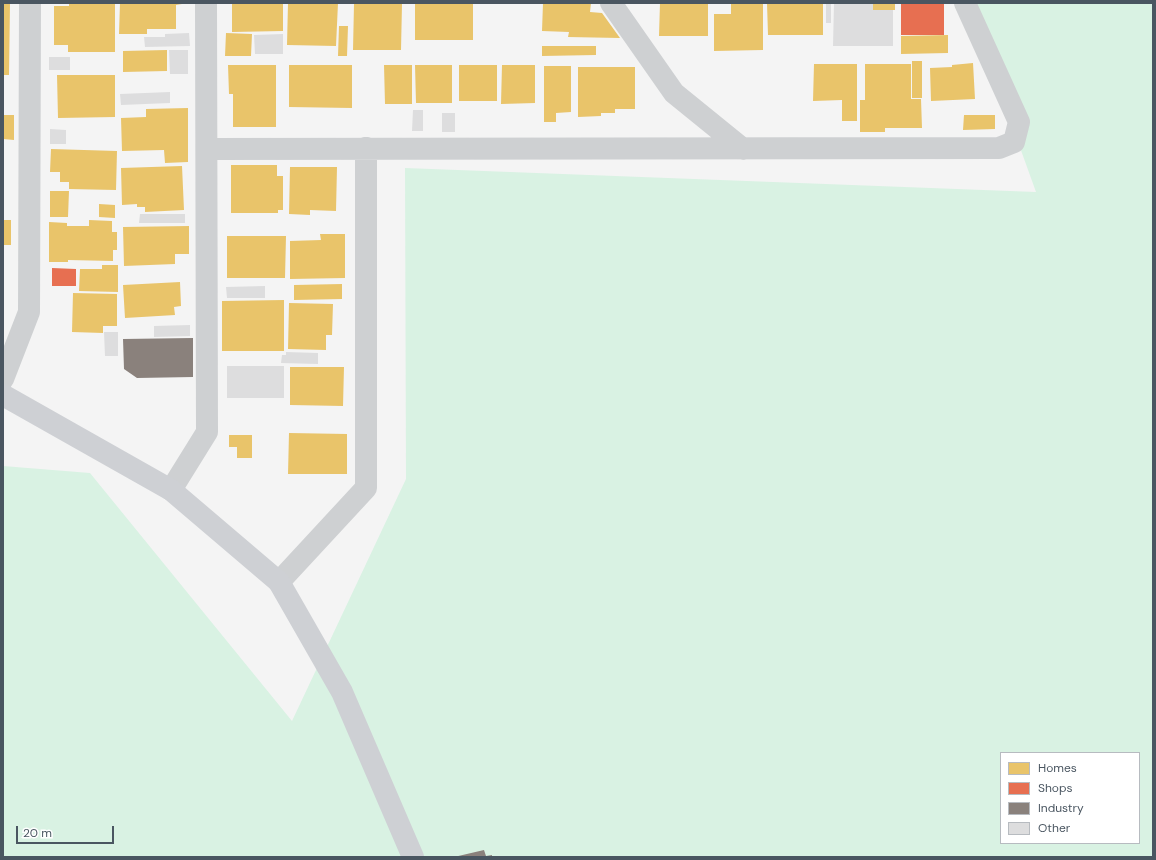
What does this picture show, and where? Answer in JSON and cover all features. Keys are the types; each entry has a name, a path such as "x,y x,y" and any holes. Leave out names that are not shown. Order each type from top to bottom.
{"street":[{"path":"3,379 29,312 30,3"},
{"path":"171,490 207,432 206,3"},
{"path":"611,3 674,93 743,149"},
{"path":"207,149 999,148 1014,142 1019,122 965,3"},
{"path":"279,582 366,488 366,148"},
{"path":"3,395 171,490 279,582 342,692 413,857"}],"green space":[{"path":"968,3 1153,3 1153,857 3,857 3,466 90,473 292,721 406,479 405,168 1036,192"}],"building: Homes":[{"path":"3,3 10,3 9,75 3,75"},
{"path":"69,3 115,3 115,52 68,52 68,45 54,45 54,6 69,6"},
{"path":"120,3 182,4 176,5 176,29 147,29 147,34 119,34"},
{"path":"232,3 283,3 283,31 232,32"},
{"path":"288,3 338,3 336,46 287,45"},
{"path":"415,3 473,3 473,40 415,40"},
{"path":"543,3 591,3 590,12 602,13 620,38 568,37 569,32 542,31"},
{"path":"660,3 708,3 708,36 659,36"},
{"path":"767,3 823,3 823,35 768,35"},
{"path":"873,3 895,3 895,10 873,10"},
{"path":"354,4 402,4 401,50 353,50"},
{"path":"731,4 763,4 763,50 714,51 714,14 731,14"},
{"path":"339,26 348,26 347,56 338,56"},
{"path":"226,33 252,34 251,56 225,56"},
{"path":"948,35 948,53 901,54 901,36"},
{"path":"542,46 596,46 596,55 542,56"},
{"path":"167,50 167,71 123,72 123,51"},
{"path":"912,61 922,61 922,98 912,98"},
{"path":"973,63 975,99 931,101 930,68 952,67 952,65"},
{"path":"814,64 857,64 857,121 842,121 842,100 813,101"},
{"path":"865,64 911,64 911,99 921,99 922,128 885,128 885,132 860,132 860,100 865,100"},
{"path":"228,65 276,65 276,127 233,127 233,94 229,94"},
{"path":"289,65 352,65 352,108 289,107"},
{"path":"384,65 412,65 412,104 385,104"},
{"path":"415,65 452,65 452,103 416,103"},
{"path":"459,65 497,65 497,101 459,101"},
{"path":"502,65 535,65 535,103 501,104"},
{"path":"544,66 571,66 571,112 556,113 556,122 544,122"},
{"path":"578,67 635,67 635,109 615,109 615,113 601,113 601,116 578,117"},
{"path":"57,75 115,75 115,117 58,118"},
{"path":"188,108 188,162 165,163 164,150 122,151 121,118 146,117 146,109"},
{"path":"3,115 14,115 14,140 3,139"},
{"path":"964,115 995,115 995,129 963,130"},
{"path":"51,149 117,151 116,190 69,189 69,182 60,182 60,172 50,172"},
{"path":"231,165 277,165 277,176 283,176 283,210 278,210 278,213 231,213"},
{"path":"182,166 184,210 145,212 145,207 137,207 137,204 122,205 121,168"},
{"path":"290,167 337,167 336,211 310,210 310,215 289,214"},
{"path":"50,191 69,191 68,217 50,217"},
{"path":"99,204 115,205 115,218 99,217"},
{"path":"3,220 11,220 11,245 3,245"},
{"path":"89,220 112,221 112,232 117,232 117,250 113,250 113,261 68,260 68,262 49,262 49,222 67,223 67,226 89,226"},
{"path":"189,226 189,254 175,254 175,264 124,266 123,227"},
{"path":"320,234 345,234 345,278 290,279 290,241 321,240"},
{"path":"227,236 286,236 285,278 227,278"},
{"path":"102,265 118,265 118,292 79,291 80,269 102,269"},
{"path":"180,282 181,306 174,307 175,315 125,318 123,285"},
{"path":"342,284 342,299 294,300 294,285"},
{"path":"73,293 117,294 117,326 103,326 103,333 72,332"},
{"path":"284,300 284,351 222,351 222,301"},
{"path":"289,303 333,304 332,335 326,335 326,350 288,349"},
{"path":"290,367 344,367 343,406 290,405"},
{"path":"289,433 347,434 347,474 288,474"},
{"path":"229,435 252,435 252,458 237,458 237,447 229,447"}],"building: Shops":[{"path":"901,3 944,3 944,35 901,35"},
{"path":"52,268 76,269 76,286 52,286"}],"building: Industry":[{"path":"193,338 193,377 137,378 124,369 123,339"},
{"path":"484,850 486,856 492,855 492,857 454,857"}],"building: Other":[{"path":"826,3 831,3 831,23 826,23"},
{"path":"834,3 873,3 873,10 893,10 893,46 833,46"},
{"path":"189,33 190,46 145,47 144,37 165,37 165,34"},
{"path":"283,34 283,54 255,54 254,35"},
{"path":"169,50 188,50 188,74 170,74"},
{"path":"49,57 70,57 70,70 49,70"},
{"path":"170,92 170,103 121,105 120,94"},
{"path":"413,110 423,110 423,131 412,131"},
{"path":"442,113 455,113 455,132 442,132"},
{"path":"50,129 66,130 66,144 50,144"},
{"path":"140,214 185,214 185,223 139,223"},
{"path":"265,286 265,298 227,298 226,287"},
{"path":"190,325 190,336 154,337 154,326"},
{"path":"104,332 118,332 118,356 105,356"},
{"path":"286,352 318,353 318,364 281,363 282,355 286,355"},
{"path":"227,366 284,366 284,398 227,398"}]}
